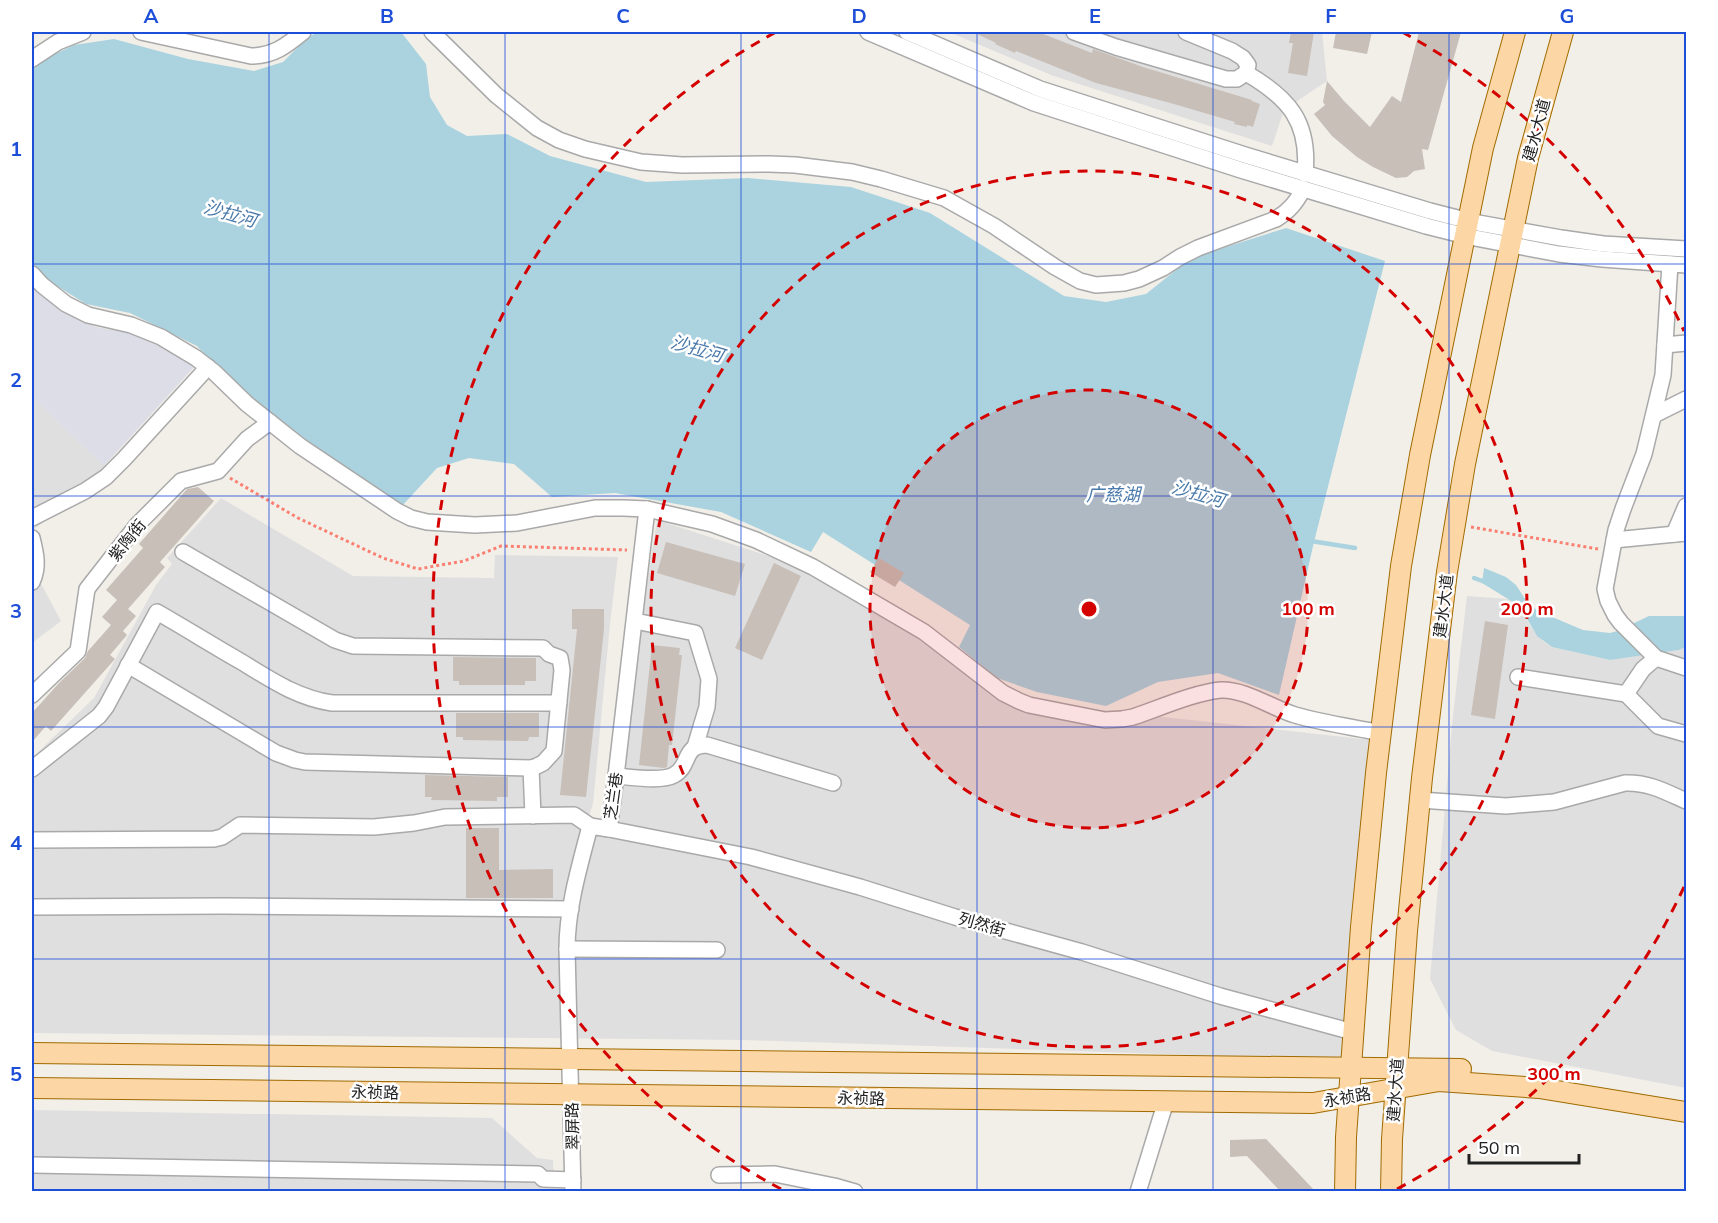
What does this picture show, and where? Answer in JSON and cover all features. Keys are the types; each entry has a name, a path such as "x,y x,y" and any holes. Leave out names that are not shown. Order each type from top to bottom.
{"main road":[{"path":"1345,1191 1348,1097 1361,927 1381,733 1403,555 1420,455 1483,148 1515,32"},
{"name":"建水大道","path":"1391,1191 1396,1067 1407,931 1447,572 1465,464 1528,158 1563,32"},
{"name":"永祯路","path":"32,1053 1439,1067 1541,1075 1686,1099"},
{"name":"永祯路","path":"32,1088 1313,1103 1439,1081 1539,1088 1686,1112"}],"street":[{"path":"32,59 58,42 83,32"},
{"path":"141,32 251,56 261,56 280,50 303,32"},
{"path":"432,32 496,95 537,128 559,140 585,149 641,162 682,165 795,165 852,172 881,179 944,198 994,226 1055,267 1080,281 1096,285 1139,279 1198,248 1276,219 1294,205 1304,181 1306,147 1298,122 1284,100 1270,87 1246,73"},
{"path":"868,32 1034,103 1304,181 1430,211 1467,228 1602,259 1686,265"},
{"path":"907,32 1040,89 1304,181"},
{"path":"1074,32 1116,47 1226,79 1238,79 1246,73 1248,65 1237,54 1186,32"},
{"path":"1512,238 1686,249"},
{"path":"1670,264 1663,375 1644,454 1623,509 1605,589 1608,601 1621,623 1656,658 1686,668"},
{"path":"32,274 66,304 88,315 131,325 161,338 196,358 247,404 300,446 411,518 427,522 496,524 545,519 595,508 647,509 712,524 756,540 813,567 924,632 1003,693 1029,705 1105,720 1122,719 1203,693 1221,690 1239,692 1279,710 1303,717 1381,733"},
{"path":"1665,345 1686,343"},
{"path":"32,518 85,491 106,477 208,367"},
{"path":"1653,415 1686,399"},
{"path":"218,471 248,439 270,422"},
{"name":"紫陶街","path":"32,695 78,651 87,589 137,525 181,481 218,471"},
{"path":"1613,546 1680,534 1686,506"},
{"name":"芝兰巷","path":"570,1060 567,949 571,909 576,877 590,826 609,829 647,509"},
{"path":"32,538 37,555 32,582"},
{"path":"129,665 276,753 295,760 531,768 543,763 554,751 562,670 560,658 549,654 543,648 353,646 335,640 183,552"},
{"path":"32,769 99,716 157,612 281,686 305,698 318,701 332,703 559,703"},
{"path":"634,621 695,633 708,679 707,707 695,747"},
{"path":"1626,694 1643,669 1656,658"},
{"path":"1518,677 1626,694 1658,726 1686,734"},
{"path":"616,776 664,778 673,776 682,769 688,753 695,747 707,745 833,783"},
{"path":"531,768 533,816"},
{"path":"1420,800 1506,806 1554,802 1625,783 1636,783 1651,785 1686,801"},
{"path":"32,840 214,839 235,830 240,825 374,827 445,817 574,815 590,826"},
{"name":"列然街","path":"609,829 751,857 795,869 1082,952 1220,996 1353,1032"},
{"path":"32,907 571,909"},
{"path":"567,949 717,950"},
{"name":"翠屏路","path":"570,1060 573,1186"},
{"path":"1138,1191 1166,1101"},
{"path":"32,1165 538,1174 543,1185 573,1186"},
{"path":"719,1175 774,1174 855,1191"}],"path":[{"path":"218,471 298,518 383,558 418,569 464,561 501,546 643,550"},
{"path":"1455,524 1613,546"}],"shaded area":[{"path":"949,32 1322,32 1327,81 1284,110 1272,146 1051,75"},
{"path":"32,285 62,310 85,322 97,327 128,333 158,345 195,366 104,466 32,397"},
{"path":"32,397 116,477 59,511 34,529 44,564 40,582 61,621 32,643"},
{"path":"221,498 353,576 494,578 495,555 618,557 593,804 578,848 564,915 579,914 584,873 592,837 609,829 657,520 825,574 1019,701 1380,741 1351,1060 744,1040 32,1033 32,758 94,698 156,585 172,564 167,558"},
{"path":"1467,596 1509,599 1521,610 1533,630 1552,647 1610,660 1686,647 1686,1088 1492,1051 1456,1030 1430,979 1453,715"},
{"path":"32,1110 492,1118 537,1158 553,1160 554,1191 32,1192"}],"water":[{"name":"广慈湖","path":"319,32 401,32 426,64 430,97 447,125 467,136 507,134 550,156 646,182 748,178 851,187 930,213 1064,296 1106,302 1146,294 1191,258 1286,228 1385,261 1314,542 1279,695 1218,673 1158,682 1106,706 1037,692 997,678 959,647 970,625 823,532 811,552 721,512 615,493 552,497 514,464 469,458 437,468 402,506 291,429 235,386 197,346 130,313 86,304 46,279 32,264 32,65 74,45 114,39 188,59 254,71 283,62 308,37"},
{"path":"1484,568 1506,577 1516,585 1527,602 1538,611 1583,630 1610,633 1649,616 1686,616 1686,647 1610,660 1552,647 1537,636 1526,617 1513,602 1482,583"}],"building":[{"path":"973,32 1038,32 1092,53 1093,49 1260,104 1253,127 1234,124 1235,122 1096,83 1016,51 1015,53"},
{"path":"1291,32 1314,32 1307,76 1288,73 1293,43 1289,43"},
{"path":"1336,32 1372,32 1367,54 1333,48"},
{"path":"1419,32 1461,32 1428,150 1422,149 1425,169 1414,171 1407,177 1396,178 1357,157 1332,136 1314,114 1325,105 1323,102 1327,81 1370,127 1392,96 1401,102"},
{"path":"198,487 214,501 160,562 165,567 128,609 136,616 123,631 127,635 110,655 115,659 51,731 46,726 32,742 32,713 85,658 88,651 111,625 102,617 117,600 106,590 143,548 139,544 187,489"},
{"path":"666,542 745,564 735,596 657,573"},
{"path":"879,558 904,573 895,587 870,572"},
{"path":"774,563 801,576 762,660 735,648"},
{"path":"572,609 604,609 604,629 586,797 560,795 577,629 572,629"},
{"path":"1485,621 1508,625 1495,719 1471,715"},
{"path":"652,645 680,648 679,655 682,655 672,745 669,745 667,767 664,768 639,765"},
{"path":"453,657 536,658 536,681 525,681 525,685 459,685 459,681 453,681"},
{"path":"456,713 539,713 539,737 529,737 528,741 463,740 463,737 456,737"},
{"path":"425,775 508,777 508,797 497,797 497,801 431,800 432,797 425,797"},
{"path":"466,828 499,828 499,870 553,869 553,898 466,898"},
{"path":"1266,1139 1315,1191 1280,1191 1247,1156 1230,1157 1230,1140"}],"waterway":[{"name":"沙拉河","path":"1311,541 1355,548"},
{"name":"沙拉河","path":"1474,578 1488,583"}]}
